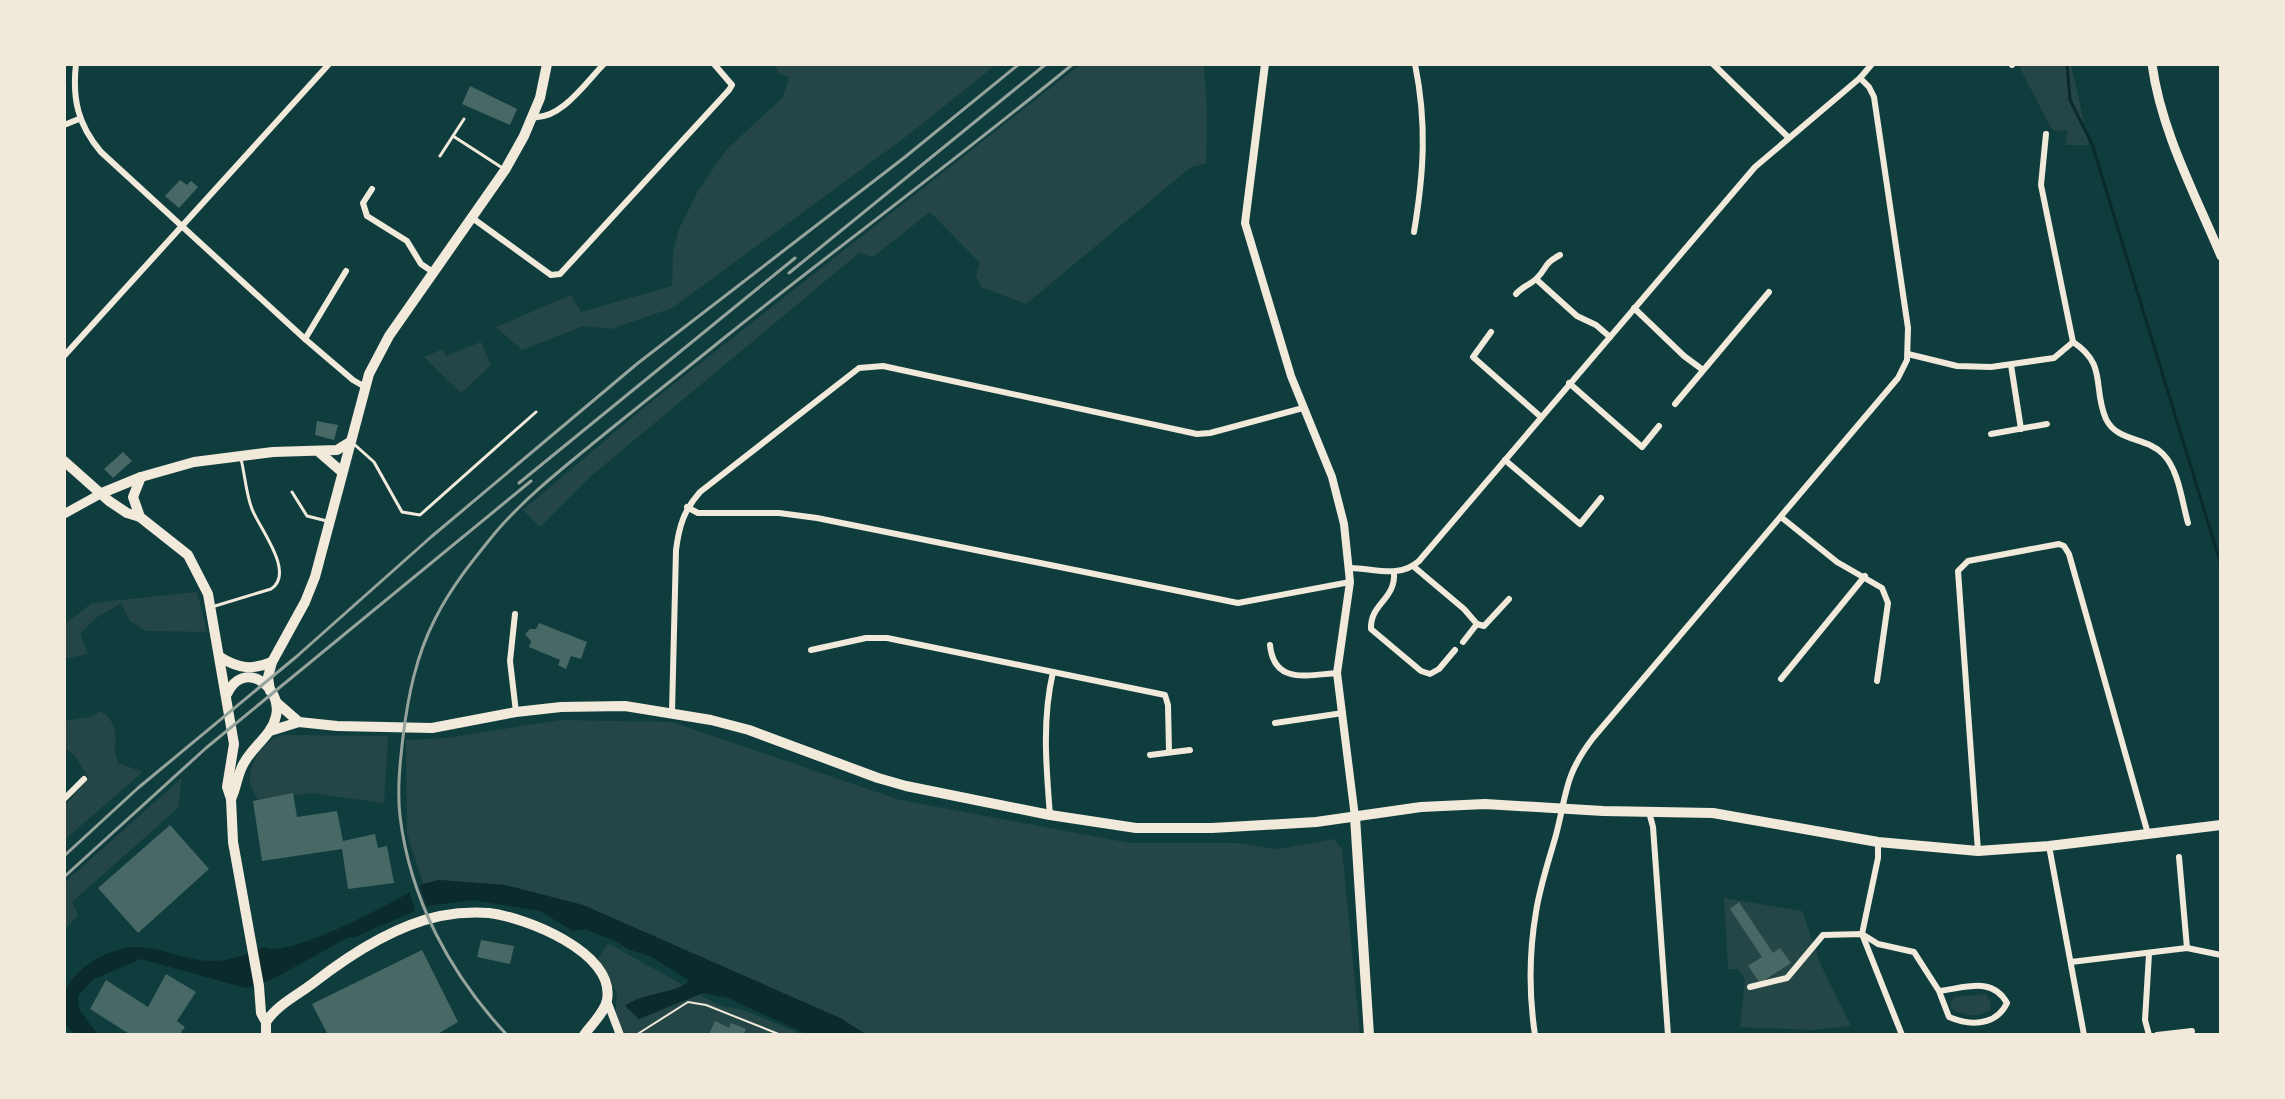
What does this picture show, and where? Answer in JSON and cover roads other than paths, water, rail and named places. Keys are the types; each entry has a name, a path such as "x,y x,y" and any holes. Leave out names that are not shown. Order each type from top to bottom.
{"main road":[{"path":"270,691 268,677 272,662 305,602 330,522 365,387 389,336 505,170 533,117 547,64"},
{"path":"2152,64 2167,127 2221,256"},
{"path":"64,514 141,477 194,462 241,455 337,450 350,442"},
{"path":"319,452 342,472"},
{"path":"64,461 107,491 127,513 140,517 188,555 200,575 211,607 232,732 233,757 227,787 231,799 233,842 266,1035"},
{"path":"140,517 133,494 141,477"},
{"path":"220,657 240,667 257,668 272,662"},
{"path":"226,696 231,685 246,677 254,677 299,722"},
{"path":"231,799 245,760 276,720 276,702"},
{"path":"270,731 299,722 425,729 516,712 561,707 625,706 672,712 749,730 906,786 1050,815 1136,828 1197,828 1485,804 1713,813 1878,842 1978,851 2049,846 2221,825"},
{"path":"232,732 242,740 259,741"},
{"path":"1355,817 1369,1035"},
{"path":"266,1022 275,1009 349,957 381,939 437,917 487,913 507,916 557,936 579,950 598,969 607,1000 584,1035"},
{"path":"259,986 271,1000 283,1004"}],"street":[{"path":"64,356 329,64"},
{"path":"533,117 546,117 558,111 604,64"},
{"path":"471,217 551,275 560,274 729,90 732,85 730,79 714,64"},
{"path":"1265,64 1244,215 1265,297 1338,498 1350,582 1337,673 1355,817"},
{"path":"1414,232 1424,145 1421,93 1415,64"},
{"path":"1713,64 1788,137"},
{"path":"1350,568 1394,572 1413,566 1755,167 1860,78 1872,64"},
{"path":"73,65 74,98 79,119 101,152 305,339 365,387"},
{"path":"1535,1035 1531,968 1536,911 1569,776 1587,745 1898,378 1908,354 1908,328 1874,97 1860,78"},
{"path":"64,125 79,119"},
{"path":"2046,134 2041,185 2073,342 2094,361 2106,419 2113,429 2151,444 2171,464 2188,523"},
{"path":"372,189 363,203 367,216 407,241 421,264 433,272"},
{"path":"1516,294 1526,284 1537,280 1545,264 1560,255"},
{"path":"305,339 346,271"},
{"path":"1537,280 1577,316 1596,325 1610,337"},
{"path":"1675,404 1769,292"},
{"path":"1634,308 1703,370"},
{"path":"1491,332 1473,357 1541,417"},
{"path":"1908,354 1957,366 2011,365 2054,358 2073,342"},
{"path":"672,712 676,550 687,507 700,492 849,374 867,365 1197,434 1303,408"},
{"path":"2011,365 2021,429"},
{"path":"1569,383 1642,447 1659,426"},
{"path":"1991,434 2047,424"},
{"path":"1505,460 1580,524 1601,498"},
{"path":"687,507 698,513 779,513 817,518 1238,603 1350,582"},
{"path":"1781,517 1837,562 1882,588 1888,603 1877,681"},
{"path":"1978,851 1958,571 1968,561 2059,544 2069,554 2148,834"},
{"path":"1413,566 1477,624 1487,624 1509,599"},
{"path":"1394,572 1394,588 1371,616 1371,629 1421,671 1430,674 1439,669 1455,650"},
{"path":"1781,679 1865,576"},
{"path":"515,614 510,661 516,712"},
{"path":"1463,642 1477,624"},
{"path":"811,650 879,638 1165,695 1169,751"},
{"path":"1270,645 1274,662 1285,673 1301,676 1337,673"},
{"path":"1050,815 1045,762 1046,706 1053,672"},
{"path":"1275,723 1343,713"},
{"path":"1150,755 1190,750"},
{"path":"64,799 84,779"},
{"path":"1649,811 1653,827 1668,1035"},
{"path":"1878,842 1878,858 1862,934 1902,1035"},
{"path":"2049,846 2084,1035"},
{"path":"2179,857 2187,948"},
{"path":"1750,987 1787,978 1823,935 1862,934 1878,944 1914,952 1939,991 1949,1017 1965,1024 1990,1020 2002,1014 2007,1003 2000,992 1989,985 1939,991"},
{"path":"2071,962 2187,948 2221,955"},
{"path":"2149,954 2145,1020 2149,1035"},
{"path":"607,1000 620,1035"},
{"path":"2157,1035 2192,1031"}],"lane":[{"path":"440,156 464,119"},
{"path":"453,136 505,170"},
{"path":"350,442 374,462 402,512 420,515 536,412"},
{"path":"211,607 271,589 280,577 274,550 251,508 241,455"},
{"path":"292,492 307,516 330,522"}],"waterway":[{"path":"2067,64 2070,100 2092,144 2221,565"}],"railway":[{"path":"64,856 138,788 296,657 431,537 638,363 905,157 1019,64"},
{"path":"789,273 1046,64"},
{"path":"507,1035 468,987 436,934 413,877 400,816 400,767 410,691 428,633 441,607 495,533 554,476 1073,64"},
{"path":"519,483 795,258"},
{"path":"64,877 206,748 531,481"}]}
